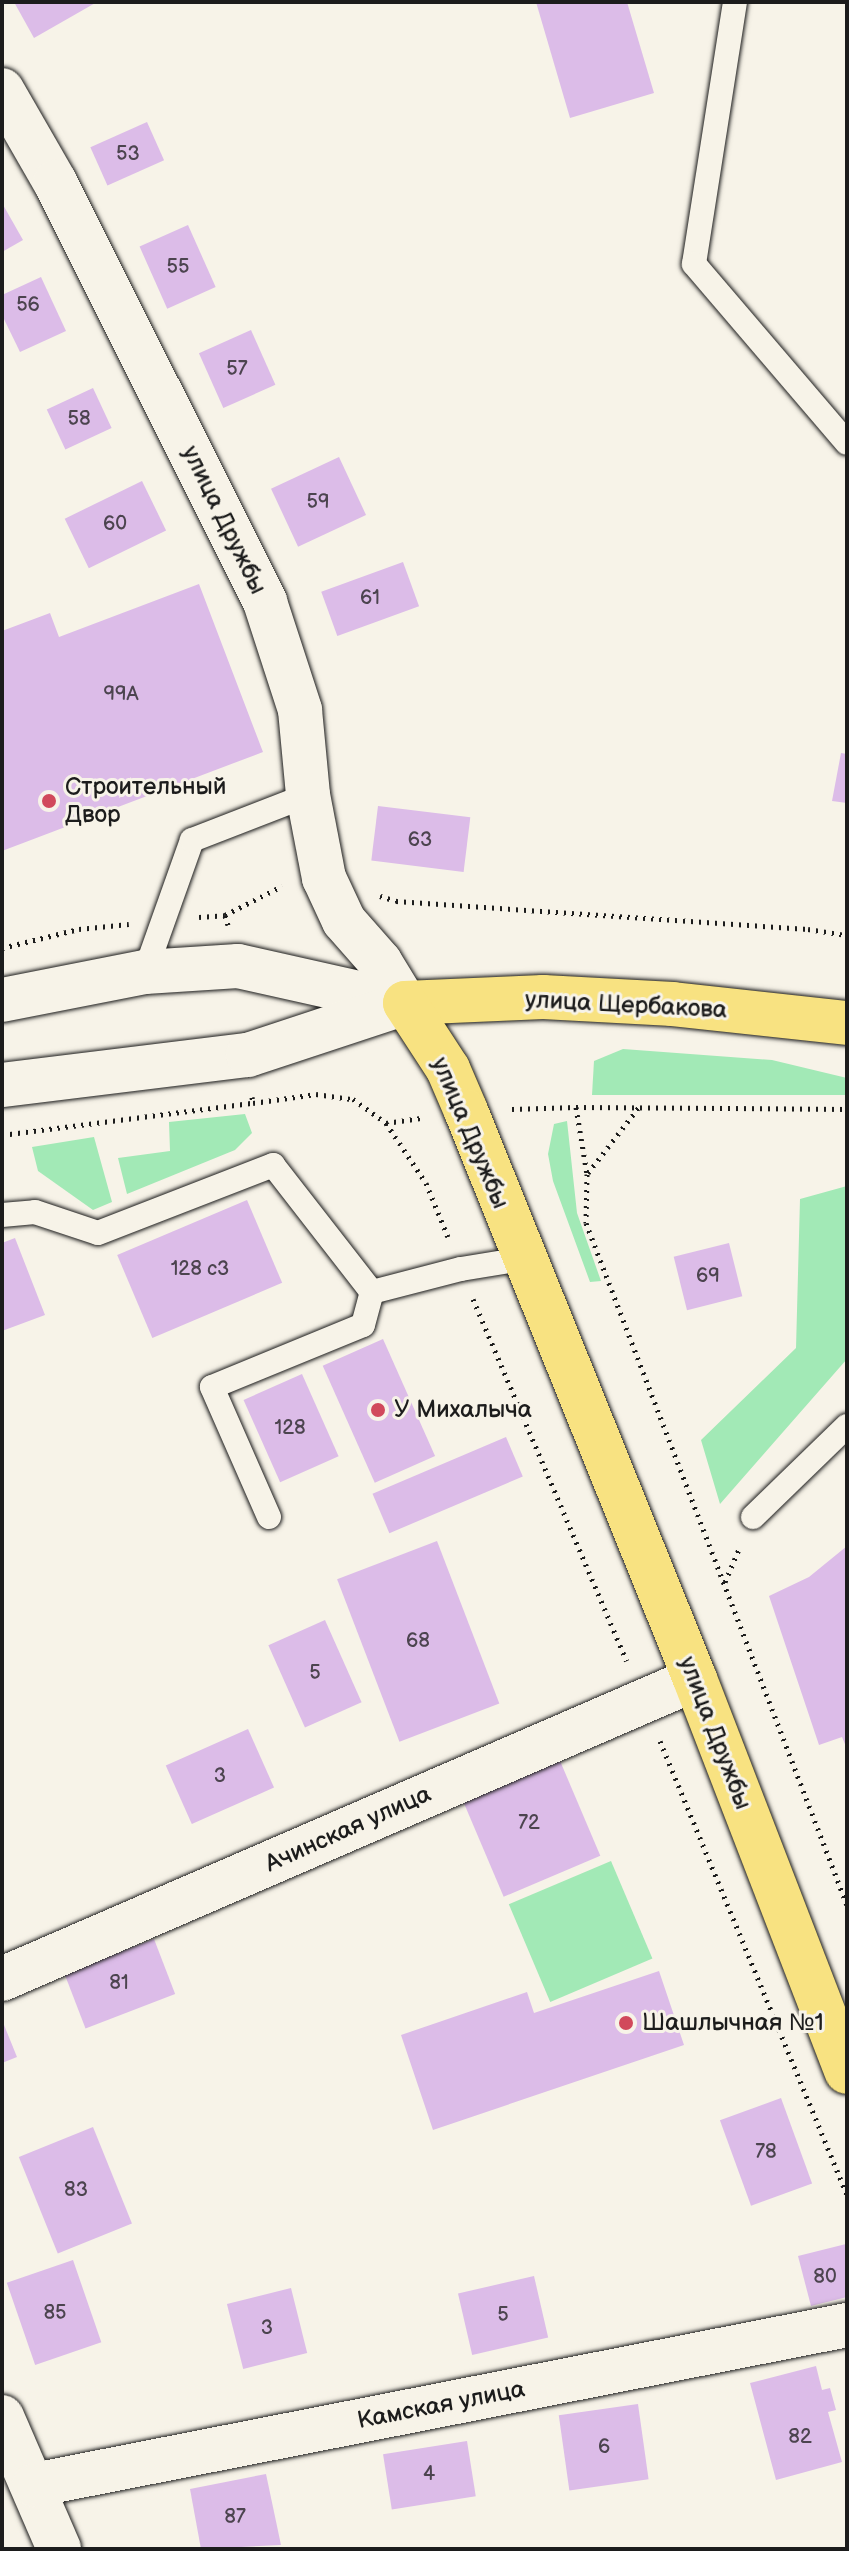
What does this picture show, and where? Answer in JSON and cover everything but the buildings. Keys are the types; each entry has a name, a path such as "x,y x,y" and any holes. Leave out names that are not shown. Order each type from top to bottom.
{"main road":[{"name":"улица Щербакова","path":"405,1003 543,997 673,1004 847,1023"},
{"name":"улица Дружбы","path":"405,1003 448,1069 466,1111 522,1259 695,1679 847,2072"}],"street":[{"name":"улица Дружбы","path":"2,90 62,196 265,602 300,710 308,795 324,878 344,921 380,962 405,1003"},
{"name":"улица Щербакова","path":"2,1000 145,972 238,966 405,1003"},
{"name":"улица Щербакова","path":"2,1085 248,1055 405,1003"},
{"name":"Ачинская улица","path":"2,1979 695,1679"},
{"name":"Камская улица","path":"34,2485 847,2325"},
{"path":"2,2417 34,2485 59,2549"}],"lane":[{"path":"735,2 694,264 847,443"},
{"path":"145,972 192,840 308,795"},
{"path":"2,1215 35,1212 98,1233 273,1165 372,1292"},
{"path":"372,1292 461,1269 522,1259"},
{"path":"269,1517 212,1387 363,1325 372,1292"},
{"path":"753,1517 847,1426"}],"path":[{"path":"2,948 79,929 225,915 289,882 324,878 396,901 792,928 847,935"},
{"path":"225,915 238,966"},
{"path":"248,1055 253,1103"},
{"path":"2,1135 316,1094 353,1099 386,1123 426,1183 847,2195"},
{"path":"576,1107 587,1174 586,1223 847,1905"},
{"path":"386,1123 466,1111 576,1107 847,1109"},
{"path":"587,1174 639,1107"}],"green space":[{"path":"623,1049 772,1060 847,1078 847,1095 592,1095 594,1061"},
{"path":"245,1114 252,1133 235,1150 127,1194 118,1158 170,1151 169,1122"},
{"path":"567,1121 577,1213 601,1281 590,1282 553,1181 548,1154 554,1124"},
{"path":"94,1137 112,1202 93,1210 38,1171 32,1147"},
{"path":"847,1186 847,1359 720,1504 701,1440 796,1348 800,1199"},
{"path":"611,1861 652,1959 550,2002 509,1904"}],"place":[{"name":"Строительный Двор","path":"49,801"},
{"name":"У Михалыча","path":"378,1410"},
{"name":"Шашлычная №1","path":"626,2023"}]}
